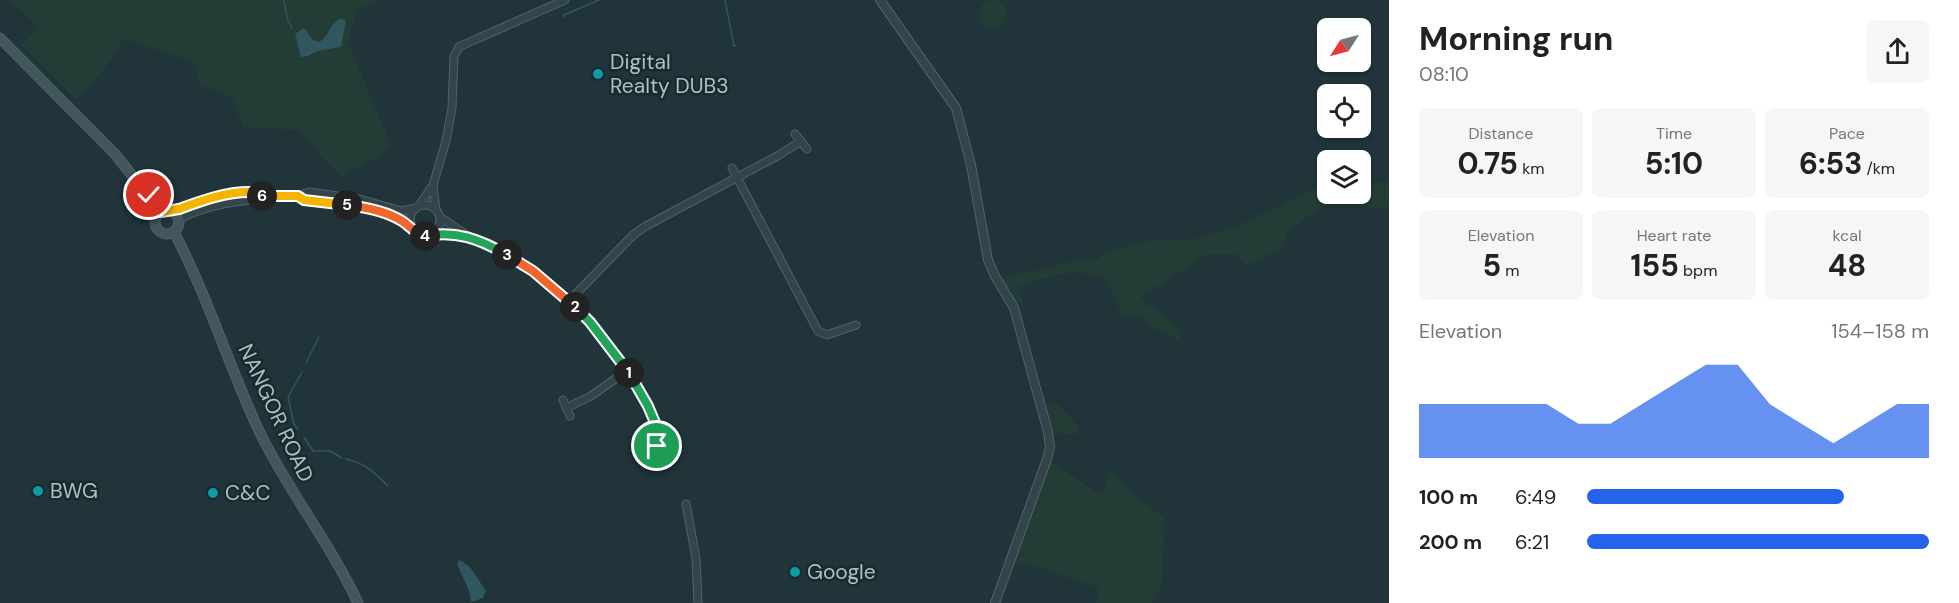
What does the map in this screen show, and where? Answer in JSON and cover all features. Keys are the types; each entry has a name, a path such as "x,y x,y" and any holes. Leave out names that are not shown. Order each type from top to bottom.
{"main road":[{"name":"NANGOR ROAD","path":"0,38 116,154 161,212 155,221 157,229 167,234 174,232 204,296 260,432 292,491 343,572 358,603"},
{"path":"161,212 172,211 178,219 178,226 174,232"}],"street":[{"path":"412,228 409,219 433,185 446,141 453,108 456,51 463,45 565,0"},
{"path":"880,0 956,108 969,155 988,260 1014,308 1048,432 1050,447 1047,459 995,603"},
{"path":"795,134 807,149"},
{"path":"569,301 633,235 665,215 801,141"},
{"path":"732,168 818,331 827,335 856,326"},
{"path":"433,185 436,210 440,217 470,237 498,249 533,271 590,322 628,370 648,406 660,445 673,440"},
{"path":"172,211 218,196 252,192 258,195 298,196 309,192 359,199 402,210 427,205 436,210"},
{"path":"178,219 214,205 254,200 258,195"},
{"path":"298,196 304,200 357,206 389,215 402,221 422,236 448,233 470,237"},
{"path":"433,234 438,227 440,217"},
{"path":"566,408 591,396 628,370"},
{"path":"563,400 570,416"},
{"path":"686,504 696,558 698,603"}],"green space":[{"path":"9,0 377,0 358,9 348,42 392,148 342,177 297,130 243,127 232,98 201,86 193,62 124,39 104,70 76,100 21,45 39,27"},
{"path":"993,0 1003,4 1007,14 1003,24 993,28 983,24 979,14 983,4"},
{"path":"1389,181 1389,208 1326,206 1289,231 1282,248 1246,266 1236,254 1208,254 1162,284 1140,295 1147,305 1155,308 1180,330 1181,341 1148,326 1141,315 1122,315 1105,279 1075,273 1040,279 1018,288 1023,301 1015,305 1000,279 1073,261 1097,260 1104,253 1148,241 1196,239 1235,227 1315,188 1317,188 1317,204 1371,204 1371,183"},
{"path":"1056,403 1080,428 1077,435 1053,433 1046,407"},
{"path":"1052,462 1102,496 1111,468 1135,497 1165,518 1162,583 1152,603 1096,603 1098,588 1041,568 1012,561 1047,466"}],"water":[{"path":"340,19 346,20 341,47 317,51 301,57 295,34 304,28 313,40 319,42"},
{"path":"459,560 471,569 486,591 483,598 471,602 469,591 457,564"}],"waterway":[{"path":"284,0 287,18 292,28"},
{"path":"564,17 599,0"},
{"path":"725,0 734,46 736,46"},
{"path":"306,363 319,337"},
{"path":"298,429 294,424 288,397 302,372"},
{"path":"304,437 313,451 330,451 342,458"},
{"path":"346,459 364,466 388,486"}],"place":[{"name":"Digital Realty DUB3","path":"598,74"},
{"name":"BWG","path":"38,491"},
{"name":"C&C","path":"213,493"},
{"name":"Google","path":"795,572"}],"route":[{"path":"149,195 161,212 237,193 298,196 304,200 357,206 389,215 402,221 422,236 457,234 489,244 533,271 564,296 590,322 628,370 648,406 664,444 657,446"}]}
